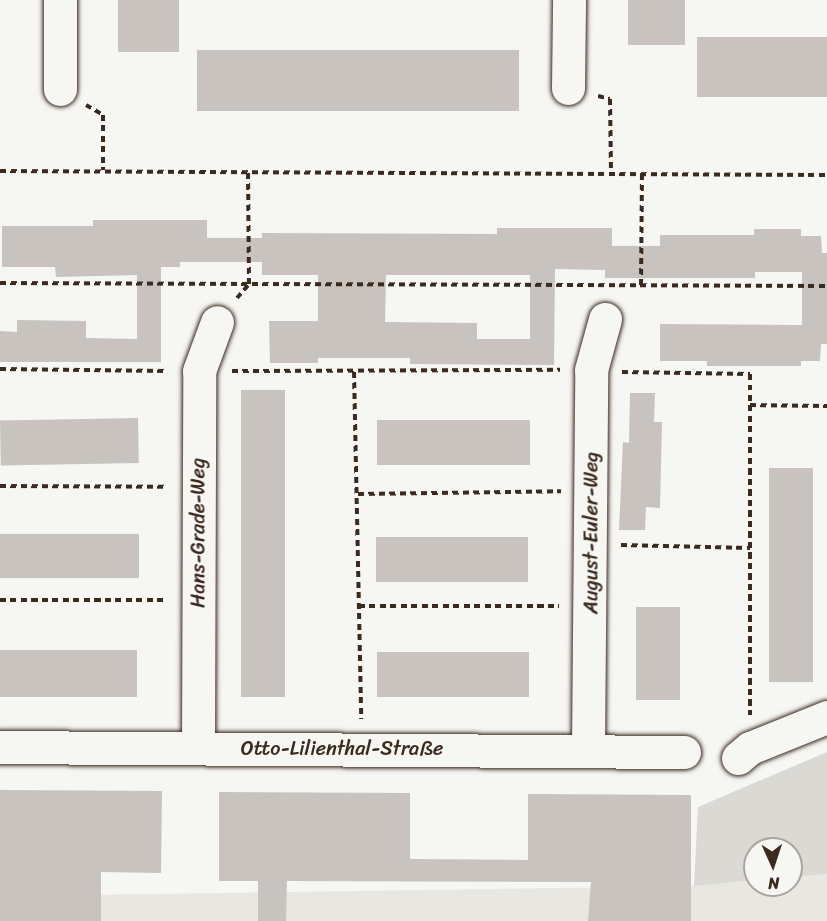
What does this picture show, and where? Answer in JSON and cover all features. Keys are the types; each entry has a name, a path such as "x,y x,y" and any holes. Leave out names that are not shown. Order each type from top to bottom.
{"street":[{"path":"60,0 60,89"},
{"path":"568,88 569,0"},
{"name":"August-Euler-Weg","path":"588,749 591,370 605,319"},
{"name":"Hans-Grade-Weg","path":"198,748 199,371 217,322"},
{"path":"744,753 827,717"},
{"name":"Otto-Lilienthal-Straße","path":"0,747 588,749 684,752"}],"path":[{"path":"568,88 610,99 610,172"},
{"path":"60,89 102,115 104,170"},
{"path":"0,171 610,172 827,175"},
{"path":"217,322 249,284 248,172"},
{"path":"641,285 642,173"},
{"path":"0,283 827,286"},
{"path":"0,369 354,372 591,370 750,374 750,548 744,753"},
{"path":"354,372 361,748"},
{"path":"750,405 827,406"},
{"path":"0,486 199,487"},
{"path":"358,494 591,490"},
{"path":"591,545 750,548"},
{"path":"0,600 198,600"},
{"path":"359,606 590,607"}],"shaded area":[{"path":"827,752 827,874 803,876 803,837 743,837 743,881 694,886 698,807"},
{"path":"827,874 827,921 0,921 90,895 694,886 743,881 743,897 803,897 803,876"}],"building":[{"path":"118,0 179,0 179,52 118,52"},
{"path":"628,0 685,0 685,45 628,45"},
{"path":"697,37 827,37 827,97 697,97"},
{"path":"197,50 519,50 519,111 197,111"},
{"path":"93,220 207,220 207,238 262,238 262,233 497,234 497,228 612,228 612,246 660,246 660,235 754,235 754,229 801,229 801,236 821,236 822,253 827,253 827,344 821,344 820,361 801,361 801,366 707,366 707,361 660,361 660,324 802,325 802,272 755,272 755,278 605,278 605,270 555,269 554,365 410,364 410,358 318,358 318,363 270,363 269,321 318,321 318,275 262,275 262,262 180,262 180,267 161,267 161,362 0,362 0,331 17,332 17,320 86,321 86,338 137,339 137,275 56,277 55,267 2,267 2,226 93,226","holes":["386,275 530,275 530,339 477,339 477,323 385,322"]},
{"path":"241,390 285,390 285,697 241,697"},
{"path":"630,393 655,393 654,422 662,422 660,508 646,507 645,530 619,530 623,442 629,443"},
{"path":"138,418 139,463 1,465 0,420"},
{"path":"377,420 530,420 530,465 377,465"},
{"path":"769,468 813,468 813,682 769,682"},
{"path":"0,534 139,534 139,578 0,578"},
{"path":"376,537 528,537 528,582 376,582"},
{"path":"636,607 680,607 680,700 636,700"},
{"path":"0,650 137,650 137,697 0,697"},
{"path":"377,652 529,652 529,697 377,697"},
{"path":"0,790 162,791 161,873 101,872 101,921 0,921"},
{"path":"219,792 410,793 410,859 528,860 528,794 691,795 691,921 588,921 591,882 287,881 286,921 258,921 258,881 219,881"}]}
